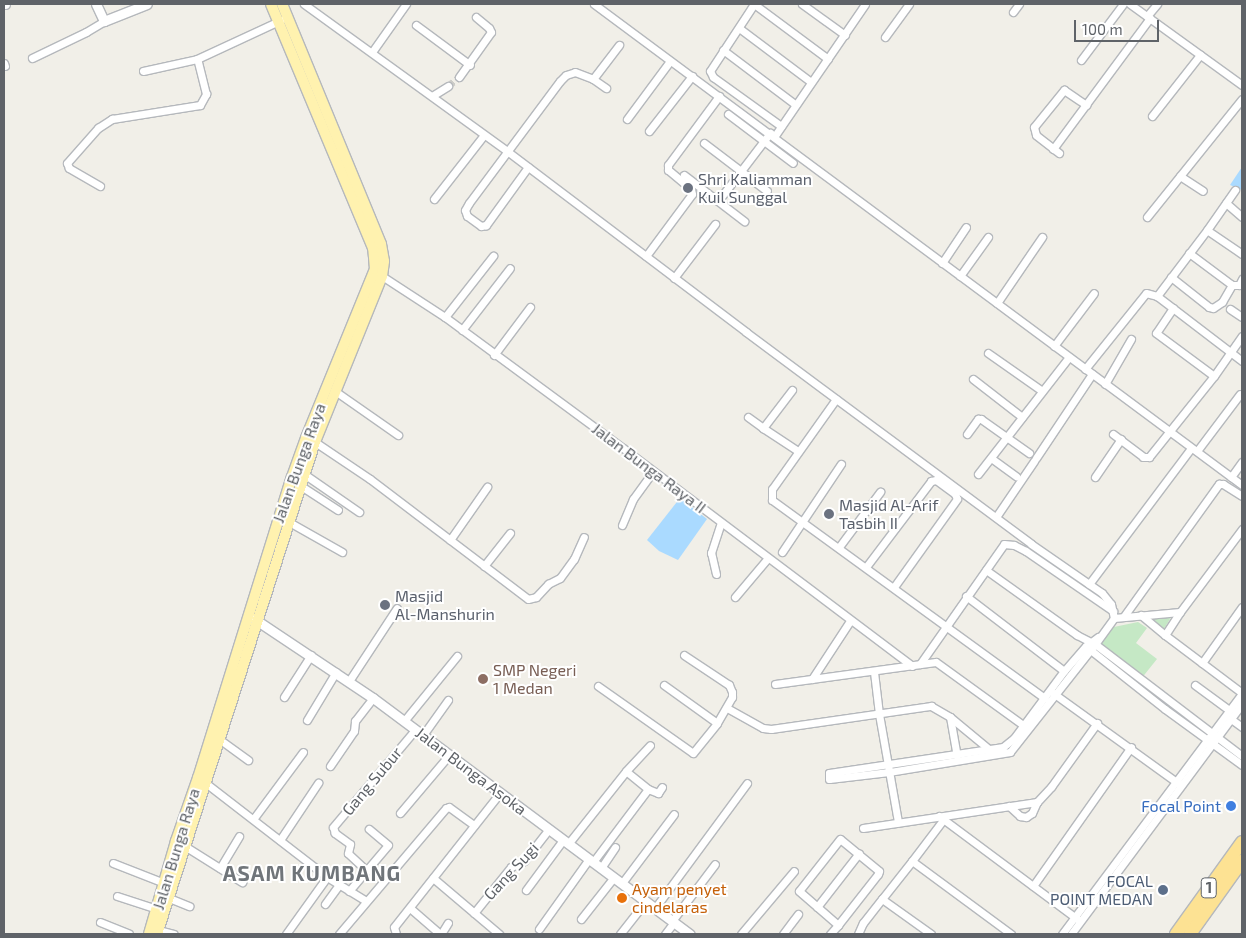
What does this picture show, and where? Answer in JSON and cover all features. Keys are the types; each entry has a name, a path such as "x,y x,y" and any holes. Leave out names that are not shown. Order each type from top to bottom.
{"highway":[{"name":"1","path":"1176,934 1242,842"},
{"name":"1","path":"1190,934 1242,862"}],"main road":[{"name":"Jalan Bunga Raya","path":"155,933 156,909 164,883 219,739 314,442 375,269 376,261 374,248 325,120 283,19 271,4"},
{"name":"Jalan Bunga Raya","path":"282,4 283,19"},
{"name":"Jalan Bunga Raya","path":"202,780 248,615 292,477 382,276 384,260 381,244 325,120"},
{"name":"Jalan Bunga Raya","path":"155,933 169,898 180,843"}],"street":[{"path":"96,4 104,22"},
{"path":"32,58 104,22 147,4"},
{"path":"304,4 507,151 836,399 1089,584 1109,600 1113,614"},
{"path":"372,52 406,4"},
{"path":"594,4 1242,486"},
{"path":"781,126 710,74 711,67 754,4 828,59"},
{"path":"802,4 845,35"},
{"path":"718,201 764,141 781,126 865,4"},
{"path":"885,37 909,4"},
{"path":"1013,12 1019,4"},
{"path":"1081,60 1123,4"},
{"path":"1130,4 1242,85"},
{"path":"1086,105 1064,90 1037,122 1034,127 1036,135 1056,151 1157,4"},
{"path":"459,77 470,65 491,32 476,17"},
{"path":"142,71 197,59 283,19"},
{"path":"416,25 470,65"},
{"path":"739,28 811,82"},
{"path":"593,79 619,45"},
{"path":"723,50 796,105"},
{"path":"1152,116 1200,55"},
{"path":"100,186 69,168 68,159 98,128 112,119 200,105 206,94 197,59"},
{"path":"627,119 670,61"},
{"path":"528,167 486,225 481,226 467,216 465,213 466,206 566,75 575,72 593,79 606,88"},
{"path":"650,131 692,76"},
{"path":"432,96 448,86"},
{"path":"646,256 692,194 691,189 668,170 668,165 719,96"},
{"path":"1147,217 1242,99"},
{"path":"728,114 793,163"},
{"path":"434,199 484,135"},
{"path":"704,143 767,191"},
{"path":"684,175 744,221"},
{"path":"1180,176 1203,191"},
{"path":"1156,296 1236,190"},
{"path":"1226,204 1242,216"},
{"path":"674,278 715,224"},
{"path":"942,263 966,227"},
{"path":"1207,230 1242,254"},
{"path":"960,276 988,237"},
{"path":"997,303 1042,237"},
{"path":"1190,252 1232,285 1239,285 1242,279"},
{"path":"445,317 494,256"},
{"path":"462,330 510,268"},
{"name":"Jalan Bunga Raya II","path":"382,276 445,317 652,470 850,621 916,665"},
{"path":"1170,277 1209,307 1213,308 1222,302 1232,285"},
{"path":"1054,346 1094,293"},
{"path":"1085,369 1144,295 1148,293 1156,296 1242,360"},
{"path":"494,355 530,307"},
{"path":"1172,308 1156,333 1214,376"},
{"path":"1230,309 1242,317"},
{"path":"1113,434 1146,459 1214,376 1242,336"},
{"path":"1105,384 1131,339"},
{"path":"988,353 1042,392"},
{"path":"978,474 1069,357"},
{"path":"996,517 1092,374"},
{"path":"973,379 1022,417"},
{"path":"335,384 398,435"},
{"path":"764,428 792,390"},
{"path":"1089,584 1194,449 1240,394"},
{"path":"836,399 770,493 772,500 1050,702"},
{"path":"748,417 798,451"},
{"path":"967,434 980,419 1029,453"},
{"path":"1094,477 1121,439"},
{"path":"314,442 370,479 528,599 533,599 548,584 555,582 565,572 584,537"},
{"path":"991,458 1016,476"},
{"path":"1231,477 1242,462"},
{"path":"782,552 841,464"},
{"path":"622,525 634,499 652,470"},
{"path":"304,474 359,512"},
{"path":"866,567 931,481 936,480 955,494 957,500 894,587"},
{"path":"1124,616 1219,484 1223,484 1242,496"},
{"path":"301,486 338,510"},
{"path":"450,540 487,487"},
{"path":"839,547 880,492"},
{"path":"289,522 342,552"},
{"path":"716,574 712,553 721,523"},
{"path":"1165,635 1242,529"},
{"path":"484,566 510,533"},
{"path":"916,665 1004,544 1014,545 1026,551 1113,614 1141,616 1180,612"},
{"path":"735,597 768,558"},
{"path":"986,570 1110,657 1168,706"},
{"path":"966,596 1064,671"},
{"path":"1202,663 1242,607"},
{"path":"349,681 397,608"},
{"path":"1092,644 1064,671 1048,690 1009,744 990,750 829,773 828,777 831,780 1010,752 1056,695 1092,644 1113,614"},
{"name":"Jalan Bunga Asoka","path":"248,615 311,655 373,698 690,934"},
{"path":"1071,934 1078,920 1212,738 1242,693 1141,616"},
{"path":"812,679 850,621"},
{"path":"1092,644 1106,664 1212,738 1242,756"},
{"path":"284,697 311,655"},
{"path":"598,686 691,753 695,752 717,724 732,697 728,685 684,655"},
{"path":"404,722 457,656"},
{"path":"1106,664 1110,657"},
{"path":"776,684 874,672 932,661 942,664 1023,725"},
{"path":"307,720 336,672"},
{"path":"874,672 879,714 898,822"},
{"path":"664,685 717,724"},
{"path":"1195,686 1229,710"},
{"path":"1048,690 1179,783"},
{"path":"330,766 354,731 355,721 373,698"},
{"path":"419,732 448,700"},
{"path":"1212,738 1231,719 1242,704"},
{"path":"727,708 767,729 931,706 950,717 990,750"},
{"path":"950,717 957,754"},
{"path":"1231,719 1242,727"},
{"path":"1009,806 1020,816 1026,817 1032,813 1037,802 1051,788 1097,723"},
{"name":"Gang Subur","path":"367,872 348,853 350,844 335,832 333,827 419,732"},
{"path":"1212,738 1242,765"},
{"path":"219,739 248,760"},
{"path":"526,890 650,745"},
{"path":"1033,886 1130,747"},
{"path":"254,818 303,752"},
{"path":"400,813 449,755"},
{"path":"626,771 648,789 658,793 662,787"},
{"path":"202,780 254,818 327,876 366,901"},
{"path":"280,840 318,783"},
{"path":"655,908 746,783"},
{"path":"539,929 648,789"},
{"path":"396,934 394,927 500,793"},
{"path":"863,828 898,822 941,818 1037,802"},
{"path":"339,934 409,854 446,808 449,807 474,826"},
{"path":"622,883 674,814"},
{"path":"941,818 1078,920"},
{"path":"858,934 863,923 912,861 941,818"},
{"path":"349,891 388,845 369,829"},
{"name":"Gang Sugi","path":"474,913 511,867 524,861 548,829"},
{"path":"220,868 239,836"},
{"path":"830,934 838,925 879,871 842,839 838,840 799,889 838,925"},
{"path":"180,843 242,882"},
{"path":"601,868 615,847"},
{"path":"817,907 859,853"},
{"path":"912,861 1011,934"},
{"path":"113,864 164,883"},
{"path":"665,934 715,864"},
{"path":"741,934 794,871"},
{"path":"286,934 327,876"},
{"path":"581,919 614,877"},
{"path":"433,878 500,934"},
{"path":"325,904 339,884"},
{"path":"117,896 156,909"},
{"path":"169,898 189,906"},
{"path":"882,899 931,934"},
{"path":"620,934 646,901"},
{"path":"410,908 440,934 448,923"},
{"path":"783,934 798,914"},
{"path":"1062,934 1078,920"},
{"path":"100,922 129,934"},
{"path":"155,933 174,934"}],"green space":[{"path":"1173,614 1164,629 1144,616"},
{"path":"1138,622 1147,628 1136,643 1157,659 1141,679 1100,648 1099,642 1109,628"}],"water":[{"path":"1242,167 1242,190 1230,185"},
{"path":"680,498 707,519 678,560 659,551 647,540"}],"tunnel":[{"path":"448,86 459,77"}],"place":[{"name":"Shri Kaliamman Kuil Sunggal","path":"688,188"},
{"name":"Masjid Al-Arif Tasbih II","path":"829,514"},
{"name":"Masjid Al-Manshurin","path":"385,605"},
{"name":"SMP Negeri 1 Medan","path":"483,679"},
{"name":"Focal Point","path":"1231,806"},
{"name":"FOCAL POINT MEDAN","path":"1163,890"},
{"name":"Ayam penyet cindelaras","path":"622,898"}],"district":[{"name":"ASAM KUMBANG","path":"312,873"}]}
